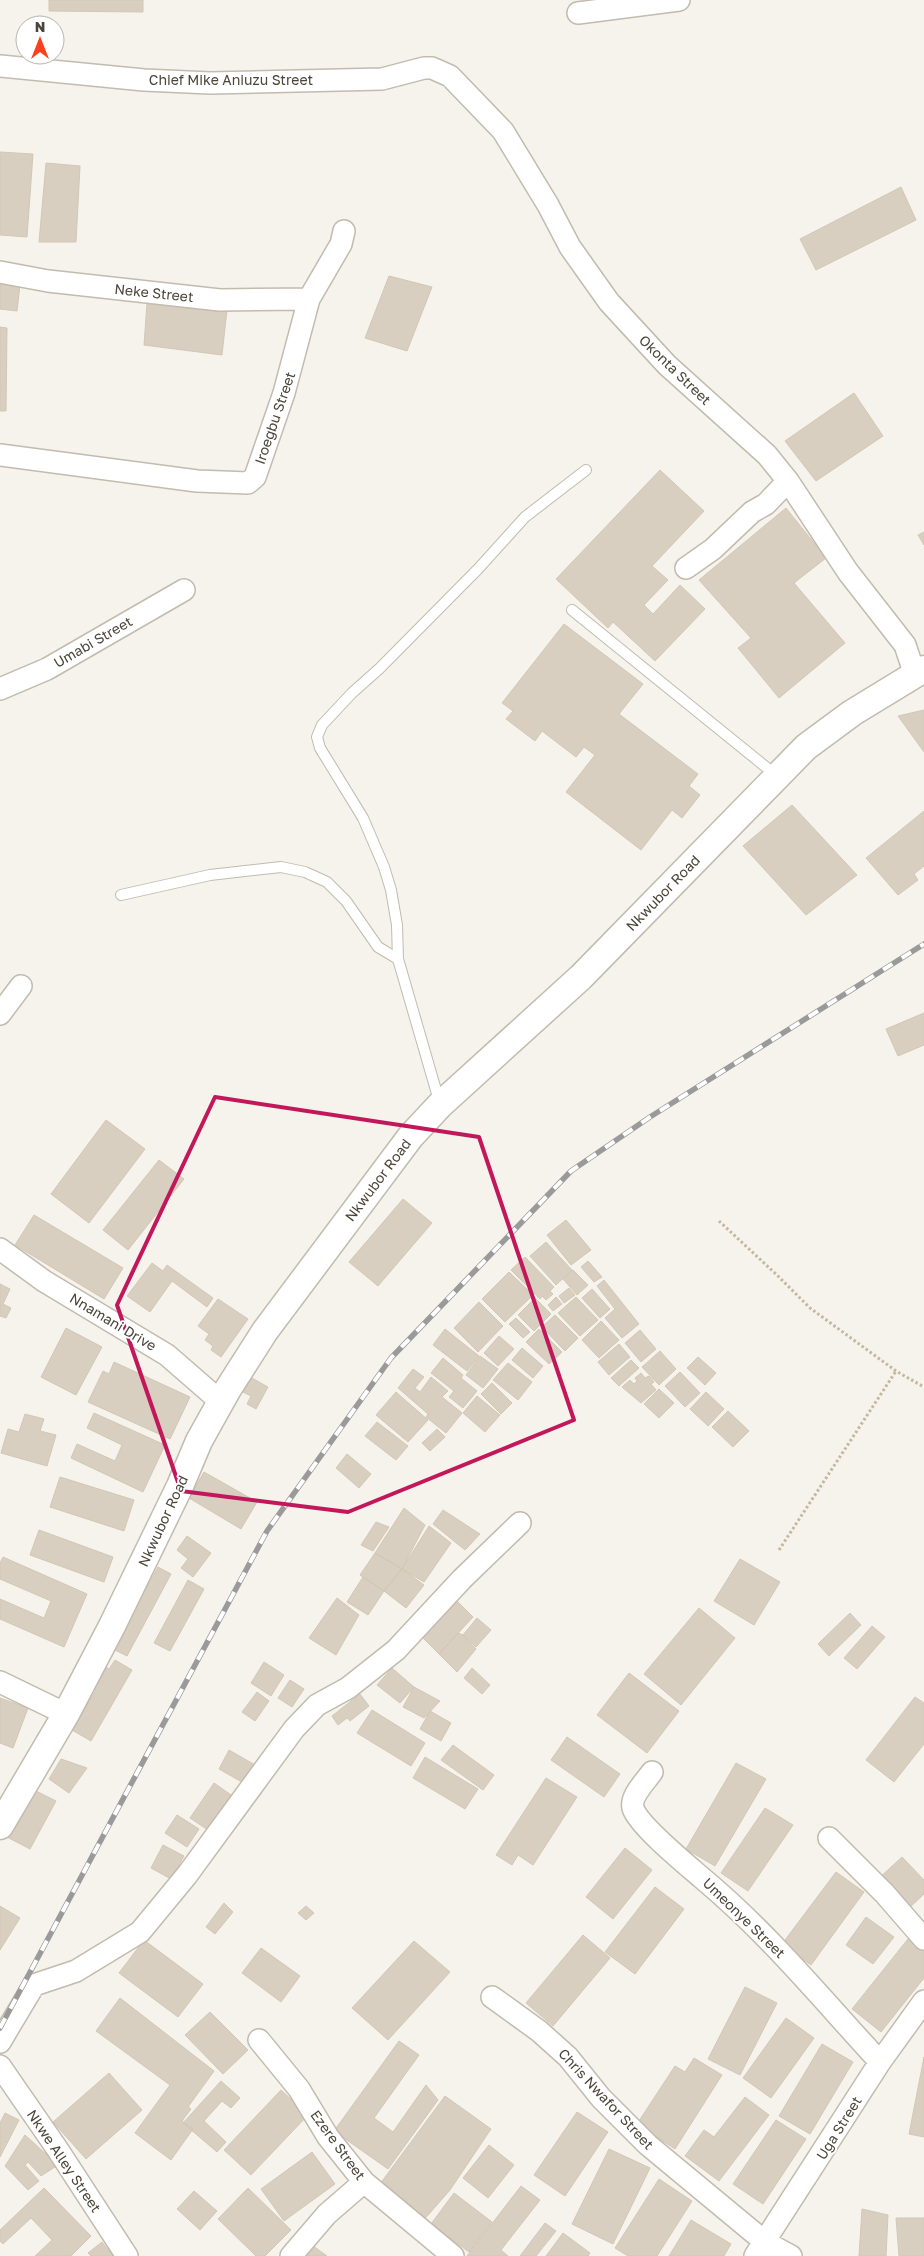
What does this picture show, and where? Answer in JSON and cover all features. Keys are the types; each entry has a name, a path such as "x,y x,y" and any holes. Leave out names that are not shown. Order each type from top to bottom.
{"street":[{"path":"578,13 679,0"},
{"name":"Chief Mike Aniuzu Street","path":"0,66 144,80 210,83 382,78 424,68 432,68"},
{"name":"Okonta Street","path":"432,68 450,76 503,131 548,205 570,247 609,302 667,365 767,455 788,482 848,572 905,645 920,672"},
{"name":"Iroegbu Street","path":"0,455 111,471 224,484 248,483 255,477 284,393 309,299 341,244 344,231"},
{"name":"Neke Street","path":"0,272 48,281 220,300 309,299"},
{"path":"686,568 713,549 752,512 766,504 788,482"},
{"name":"Umabi Street","path":"0,689 47,669 114,628 184,590"},
{"name":"Nkwubor Road","path":"0,1826 66,1714 112,1626 180,1486 199,1442 221,1402 265,1331 287,1300 411,1136 440,1105 581,977 777,776 825,731 920,672"},
{"path":"0,1014 21,986"},
{"name":"Nnamani Drive","path":"0,1249 44,1281 167,1355 221,1402"},
{"path":"0,2042 34,1985 76,1971 140,1932 187,1876 300,1723 317,1704 348,1688 396,1650 462,1579 520,1523"},
{"path":"0,1682 66,1714"},
{"name":"Umeonye Street","path":"652,1772 633,1800 632,1806 635,1813 661,1843 730,1902 783,1955 880,2062"},
{"path":"829,1838 880,1889 924,1939"},
{"name":"Chris Nwafor Street","path":"492,1997 539,2031 568,2057 601,2098 648,2145 760,2249 792,2256"},
{"name":"Uga Street","path":"760,2249 880,2062 924,2001"},
{"name":"Ezere Street","path":"259,2040 299,2089 328,2137 364,2182 453,2256"},
{"name":"Nkwe Alley Street","path":"0,2066 58,2150 126,2256"},
{"path":"291,2256 327,2214 364,2182"}],"lane":[{"path":"440,1105 398,959 397,925 391,890 384,867 363,818 320,748 317,737 322,725 352,693 380,668 478,570 525,517 586,470"},
{"path":"572,610 777,776"},
{"path":"121,895 210,876 255,869 289,868 305,872 327,882 346,901 378,947 398,959"}],"path":[{"path":"719,1221 810,1308 896,1371 924,1387"},
{"path":"779,1550 896,1371"}],"highlighted area":[{"path":"215,1097 479,1137 574,1420 348,1512 181,1491 117,1305"}],"building":[{"path":"49,0 143,0 143,12 49,11"},
{"path":"0,152 33,154 27,237 0,235"},
{"path":"46,163 80,166 76,242 39,242"},
{"path":"901,187 916,220 816,270 800,239"},
{"path":"389,276 432,287 407,351 365,338"},
{"path":"0,282 20,285 17,311 0,309"},
{"path":"147,303 227,310 222,355 144,345"},
{"path":"0,327 7,328 6,411 0,411"},
{"path":"854,393 883,436 816,481 785,441"},
{"path":"660,470 704,511 652,566 668,580 644,605 653,614 680,585 705,609 655,661 613,622 608,628 556,579"},
{"path":"786,508 826,558 794,583 845,643 779,698 738,648 751,638 699,580"},
{"path":"924,532 924,545 918,535"},
{"path":"564,624 643,684 619,714 698,774 689,786 700,795 682,818 672,810 641,850 566,792 595,755 584,747 576,757 542,731 535,741 506,719 513,711 502,703"},
{"path":"924,710 924,752 898,716"},
{"path":"792,805 857,875 806,915 743,846"},
{"path":"924,811 924,866 914,874 918,880 898,895 866,858"},
{"path":"924,1013 924,1045 898,1056 886,1029"},
{"path":"106,1120 145,1149 89,1223 51,1194"},
{"path":"159,1160 184,1179 128,1250 103,1230"},
{"path":"403,1199 432,1223 378,1286 349,1262"},
{"path":"34,1215 123,1268 104,1299 15,1245"},
{"path":"566,1220 591,1250 571,1265 547,1235"},
{"path":"546,1242 572,1270 556,1285 530,1256"},
{"path":"525,1257 554,1287 550,1291 553,1294 546,1300 542,1296 540,1299 511,1270"},
{"path":"588,1261 602,1277 594,1282 581,1267"},
{"path":"152,1263 163,1271 167,1265 213,1298 207,1307 172,1281 150,1312 127,1296"},
{"path":"573,1270 588,1285 577,1295 563,1279"},
{"path":"509,1272 533,1295 505,1322 482,1299"},
{"path":"604,1280 639,1324 622,1338 605,1318 615,1309 597,1286"},
{"path":"0,1284 10,1289 3,1304 11,1308 6,1318 0,1316"},
{"path":"569,1288 575,1295 564,1303 559,1296"},
{"path":"592,1289 610,1309 600,1318 582,1298"},
{"path":"556,1297 562,1304 553,1311 548,1305"},
{"path":"576,1297 598,1320 580,1336 558,1313"},
{"path":"535,1298 551,1314 534,1331 518,1315"},
{"path":"218,1299 248,1319 221,1357 211,1350 213,1346 205,1340 209,1334 198,1326"},
{"path":"479,1302 503,1326 478,1352 454,1328"},
{"path":"555,1315 578,1338 565,1351 542,1327"},
{"path":"516,1318 530,1332 523,1338 509,1324"},
{"path":"601,1321 619,1340 599,1358 582,1340"},
{"path":"66,1328 102,1347 76,1395 41,1377"},
{"path":"445,1329 479,1356 467,1371 433,1345"},
{"path":"539,1329 562,1352 549,1364 526,1342"},
{"path":"640,1330 656,1349 641,1362 625,1343"},
{"path":"499,1336 514,1349 498,1366 484,1353"},
{"path":"619,1344 630,1357 609,1375 598,1362"},
{"path":"522,1348 543,1366 533,1378 512,1360"},
{"path":"660,1351 676,1369 659,1385 642,1367"},
{"path":"480,1356 498,1369 483,1388 466,1375"},
{"path":"698,1357 716,1373 705,1385 687,1368"},
{"path":"443,1358 463,1375 461,1378 477,1391 463,1408 449,1397 454,1391 431,1373"},
{"path":"631,1360 639,1368 619,1386 611,1378"},
{"path":"114,1362 190,1397 170,1439 88,1402 103,1371 109,1374"},
{"path":"508,1363 532,1382 518,1400 493,1380"},
{"path":"413,1369 424,1377 415,1388 420,1392 431,1377 448,1391 442,1397 462,1413 446,1433 426,1417 428,1414 398,1388"},
{"path":"680,1372 700,1393 685,1407 665,1386"},
{"path":"641,1373 645,1378 649,1376 654,1382 651,1384 656,1390 641,1403 622,1387 630,1380 634,1384 637,1381 635,1378"},
{"path":"252,1378 268,1387 256,1409 247,1404 251,1396 243,1392"},
{"path":"492,1383 512,1403 501,1414 481,1394"},
{"path":"659,1389 674,1403 659,1418 644,1404"},
{"path":"396,1392 428,1420 408,1442 376,1415"},
{"path":"706,1392 724,1409 708,1426 690,1409"},
{"path":"477,1396 500,1415 485,1432 463,1413"},
{"path":"728,1411 749,1431 733,1447 712,1427"},
{"path":"94,1413 165,1445 143,1492 71,1458 77,1444 115,1461 122,1445 87,1428"},
{"path":"25,1414 44,1419 40,1431 56,1435 47,1466 1,1453 8,1429 19,1432"},
{"path":"377,1422 408,1446 396,1460 365,1436"},
{"path":"437,1429 445,1437 430,1451 422,1443"},
{"path":"347,1454 371,1474 359,1488 336,1468"},
{"path":"204,1472 257,1502 241,1529 189,1498"},
{"path":"60,1477 134,1500 124,1531 50,1507"},
{"path":"404,1508 425,1525 402,1569 375,1553"},
{"path":"443,1510 480,1534 465,1550 433,1524"},
{"path":"376,1522 389,1527 373,1551 361,1545"},
{"path":"429,1526 451,1543 424,1582 402,1569"},
{"path":"39,1530 113,1557 104,1582 30,1555"},
{"path":"187,1536 211,1553 193,1577 181,1568 188,1559 177,1550"},
{"path":"375,1553 402,1569 384,1591 360,1575"},
{"path":"3,1557 87,1594 64,1647 0,1619 0,1599 44,1618 51,1601 0,1579 0,1563"},
{"path":"740,1559 780,1582 754,1625 714,1601"},
{"path":"158,1567 171,1574 127,1656 113,1649"},
{"path":"402,1569 424,1585 406,1608 384,1591"},
{"path":"363,1577 384,1591 368,1615 347,1602"},
{"path":"188,1580 204,1589 170,1651 154,1643"},
{"path":"337,1598 359,1615 336,1655 309,1638"},
{"path":"455,1599 473,1617 439,1654 421,1636"},
{"path":"699,1608 735,1638 681,1705 644,1674"},
{"path":"850,1613 861,1625 829,1656 818,1644"},
{"path":"477,1618 491,1630 476,1647 463,1635"},
{"path":"872,1626 885,1637 857,1669 844,1658"},
{"path":"458,1633 463,1635 476,1649 457,1672 439,1654"},
{"path":"115,1660 132,1670 91,1741 72,1730 96,1690 90,1686 102,1665 109,1669"},
{"path":"264,1662 284,1675 271,1696 251,1683"},
{"path":"392,1668 414,1687 400,1703 377,1685"},
{"path":"472,1668 490,1685 482,1694 464,1678"},
{"path":"629,1673 679,1711 647,1753 597,1715"},
{"path":"290,1680 304,1689 292,1707 278,1698"},
{"path":"414,1687 440,1701 424,1718 403,1707"},
{"path":"257,1692 269,1701 255,1721 242,1712"},
{"path":"360,1694 369,1706 350,1721 347,1718 338,1725 332,1716"},
{"path":"915,1697 924,1703 924,1744 894,1782 866,1760"},
{"path":"0,1698 28,1708 13,1748 0,1743"},
{"path":"372,1710 425,1743 411,1766 357,1733"},
{"path":"430,1711 451,1723 441,1741 420,1729"},
{"path":"567,1737 620,1774 604,1797 551,1760"},
{"path":"453,1745 494,1775 483,1790 441,1760"},
{"path":"229,1750 257,1766 247,1785 219,1769"},
{"path":"425,1757 478,1789 465,1809 413,1778"},
{"path":"61,1759 87,1768 69,1793 49,1779"},
{"path":"736,1763 766,1779 715,1866 686,1849"},
{"path":"546,1778 577,1797 533,1865 518,1855 512,1865 496,1855"},
{"path":"214,1783 234,1797 211,1832 190,1818"},
{"path":"30,1788 56,1801 30,1849 5,1836"},
{"path":"765,1808 793,1825 748,1891 721,1873"},
{"path":"177,1815 199,1829 187,1847 165,1833"},
{"path":"163,1845 184,1856 171,1879 151,1868"},
{"path":"625,1848 652,1870 613,1919 586,1897"},
{"path":"902,1857 924,1880 924,1894 906,1911 877,1880"},
{"path":"836,1872 864,1892 811,1965 782,1944"},
{"path":"655,1887 684,1909 635,1974 605,1952"},
{"path":"224,1903 233,1912 215,1934 206,1927"},
{"path":"0,1906 20,1918 0,1950"},
{"path":"306,1906 314,1913 306,1920 298,1913"},
{"path":"866,1917 894,1937 873,1964 846,1945"},
{"path":"583,1935 610,1958 553,2026 526,2003"},
{"path":"908,1939 924,1952 924,1978 881,2032 852,2009"},
{"path":"144,1940 203,1984 178,2017 119,1973"},
{"path":"414,1941 450,1972 388,2040 352,2008"},
{"path":"261,1948 300,1976 281,2002 242,1973"},
{"path":"745,1987 777,2003 740,2075 708,2059"},
{"path":"120,1998 214,2071 188,2107 191,2109 182,2121 193,2129 171,2160 135,2133 170,2085 96,2031"},
{"path":"210,2012 248,2050 223,2074 185,2035"},
{"path":"786,2018 814,2038 771,2098 743,2078"},
{"path":"399,2041 419,2055 374,2118 393,2132 426,2085 438,2100 388,2169 334,2131"},
{"path":"822,2044 853,2062 810,2134 779,2116"},
{"path":"924,2057 924,2137 909,2134"},
{"path":"694,2058 722,2075 675,2149 637,2124 675,2066 685,2072"},
{"path":"109,2073 142,2110 86,2159 53,2122"},
{"path":"221,2081 240,2098 231,2108 222,2101 204,2121 226,2142 217,2152 183,2123"},
{"path":"281,2090 308,2115 251,2175 224,2150"},
{"path":"445,2096 491,2129 450,2190 422,2222 377,2188"},
{"path":"745,2097 769,2115 719,2181 685,2156 704,2130 714,2137"},
{"path":"577,2112 608,2132 565,2196 534,2175"},
{"path":"5,2113 19,2120 0,2157 0,2123"},
{"path":"776,2120 806,2139 763,2204 733,2184"},
{"path":"25,2135 58,2165 41,2176 28,2162 25,2165 39,2181 28,2190 5,2166"},
{"path":"489,2145 514,2165 488,2198 463,2178"},
{"path":"609,2149 650,2168 613,2244 572,2224"},
{"path":"312,2152 335,2184 284,2221 261,2189"},
{"path":"659,2179 692,2201 657,2256 628,2256 615,2248"},
{"path":"521,2186 540,2200 501,2250 508,2256 467,2256"},
{"path":"44,2188 91,2236 71,2256 35,2256 52,2240 31,2218 3,2244 0,2241 0,2230"},
{"path":"248,2188 291,2230 265,2256 256,2256 218,2219"},
{"path":"194,2191 217,2211 200,2230 177,2209"},
{"path":"454,2193 492,2222 469,2252 431,2224"},
{"path":"862,2209 888,2215 886,2256 859,2256"},
{"path":"896,2218 924,2218 924,2256 899,2256"},
{"path":"691,2220 731,2244 724,2256 669,2256"},
{"path":"545,2223 556,2231 536,2256 520,2256"},
{"path":"563,2233 590,2253 588,2256 546,2256"},
{"path":"102,2242 113,2256 91,2256 88,2253"},
{"path":"309,2243 327,2256 299,2256"}],"railway":[{"path":"0,2028 267,1531 391,1358 571,1171 650,1117 924,944"}]}
